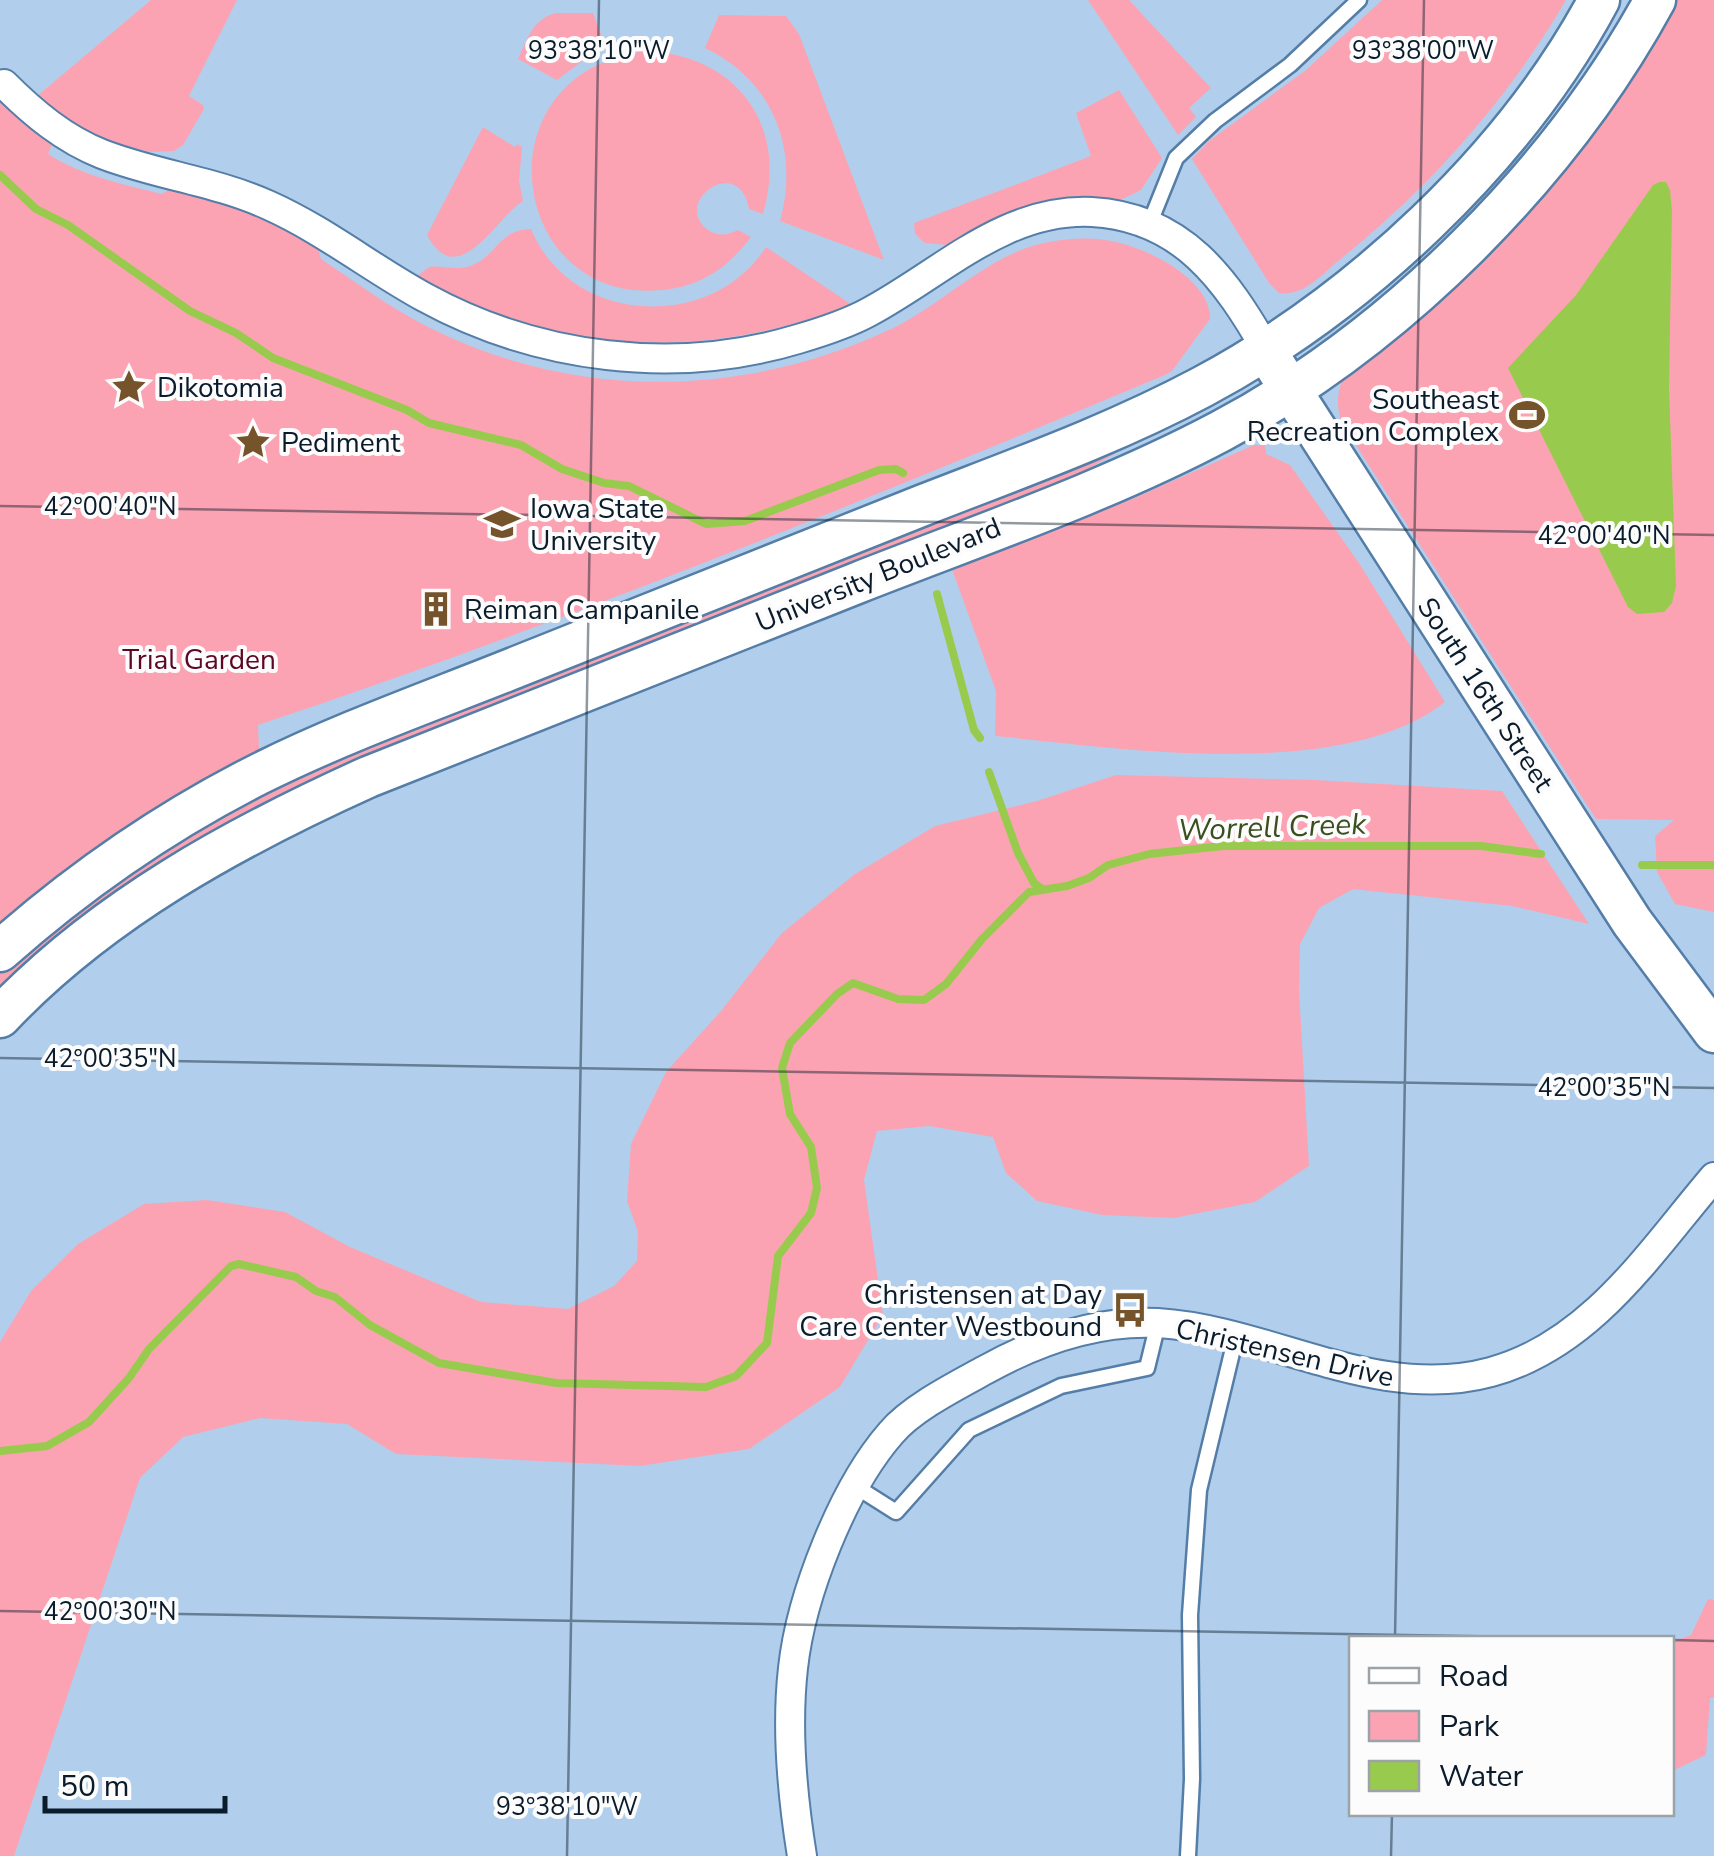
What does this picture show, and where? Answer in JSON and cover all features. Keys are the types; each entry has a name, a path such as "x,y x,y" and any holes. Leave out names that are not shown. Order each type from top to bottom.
{"main road":[{"name":"University Boulevard","path":"0,951 87,882 176,820 260,774 458,690 1118,429 1266,350 1389,257 1462,186 1528,108 1582,32 1599,0"},
{"name":"University Boulevard","path":"0,1017 126,910 280,817 368,778 1138,470 1220,432 1291,390 1362,337 1510,206 1624,58 1655,0"},
{"name":"South 16th Street","path":"1266,350 1632,922 1714,1032"}],"street":[{"path":"2,82 42,120 100,153 265,203 312,226 420,295 470,320 546,344 619,356 666,358 720,355 798,340 866,314 990,237 1046,214 1094,212 1120,215 1176,239 1218,274 1266,350"},
{"name":"Christensen Drive","path":"802,1856 792,1774 793,1665 830,1533 855,1486 892,1431 948,1390 1000,1361 1050,1338 1112,1326 1158,1323 1236,1336 1308,1358 1413,1380 1466,1377 1512,1366 1535,1358 1581,1326 1619,1288 1714,1176"}],"lane":[{"path":"1149,225 1176,158 1215,121 1290,65 1360,0"},
{"path":"855,1486 896,1512 969,1430 1061,1386 1147,1368 1158,1323"},
{"path":"1188,1856 1192,1812 1190,1615 1200,1490 1236,1336"}],"shaded area":[{"path":"0,0 1714,0 1714,1856 0,1856"}],"green space":[{"path":"151,0 237,0 189,96 204,109 183,145 174,151 150,152 114,143 81,130 36,97"},
{"path":"1088,0 1129,0 1211,88 1189,108 1196,117 1178,135"},
{"path":"1382,0 1566,0 1519,73 1434,173 1318,278 1296,292 1279,293 1192,159 1209,141 1306,70"},
{"name":"Southeast Recreation Complex","path":"1667,0 1714,0 1714,912 1675,904 1657,872 1655,836 1674,820 1596,819 1341,422 1338,407 1340,387 1349,366"},
{"path":"556,13 593,13 606,48 557,80 518,59 536,25"},
{"path":"719,15 786,16 799,34 884,260 780,221 786,169 783,143 764,98 729,62 705,48"},
{"path":"646,51 706,66 730,81 748,101 761,125 768,152 769,182 763,214 749,209 743,193 733,185 711,188 697,207 699,219 708,230 723,234 738,230 751,237 712,274 689,285 662,290 610,285 571,262 545,227 532,185 536,141 555,100 591,68"},
{"name":"Trial Garden","path":"0,80 42,119 43,139 52,144 48,154 61,162 162,194 185,178 312,226 321,259 388,304 430,328 486,352 543,369 602,379 661,382 778,368 835,352 891,329 1008,256 1028,247 1068,239 1115,242 1166,262 1192,281 1208,306 1210,319 1165,375 714,559 487,645 258,725 260,774 0,951"},
{"path":"1119,90 1162,158 1141,190 1120,200 1065,199 1041,203 995,218 947,245 925,243 915,234 914,223 1091,156 1076,113"},
{"path":"483,127 515,147 522,147 519,181 523,201 476,246 451,257 439,251 427,235"},
{"path":"531,229 550,261 577,285 609,300 643,306 678,304 712,294 742,275 766,247 852,305 739,336 631,342 577,335 524,322 471,303 417,276 429,267 470,266 511,234"},
{"path":"1124,439 1128,446 1053,489 484,717 0,994 0,967 70,909 261,787"},
{"path":"1254,445 1265,445 1266,454 1290,465 1359,563 1445,702 1401,727 1349,743 1290,752 1165,752 995,736 996,691 949,561 1066,515 1123,503"},
{"path":"1116,775 1315,780 1502,791 1589,924 1512,906 1353,889 1319,908 1300,944 1309,1166 1255,1202 1174,1218 1102,1215 1037,1201 1006,1173 993,1137 929,1126 877,1131 864,1180 883,1315 840,1387 749,1449 640,1466 396,1454 347,1424 260,1418 183,1437 140,1478 14,1856 0,1856 0,1342 31,1291 78,1244 144,1204 207,1200 285,1212 350,1247 481,1302 568,1309 614,1286 637,1261 638,1232 627,1201 631,1144 666,1072 721,1011 782,933 855,874 935,826 1037,801"},
{"path":"1708,1599 1714,1600 1714,1697 1710,1698 1706,1755 1674,1770 1674,1641 1691,1635"}],"water":[{"path":"1666,182 1670,190 1672,211 1669,388 1676,586 1672,603 1664,612 1637,614 1628,607 1508,368 1576,295 1653,185"}],"waterway":[{"path":"0,175 36,209 68,225 190,311 236,333 273,358 407,410 429,423 521,445 562,469 604,483 629,486 706,524 745,521 879,470 896,469 903,473"},
{"path":"937,594 974,730 980,738"},
{"path":"989,772 1018,853 1034,883 1042,889"},
{"name":"Worrell Creek","path":"0,1451 47,1446 89,1422 149,1349 231,1266 239,1264 296,1277 439,1363 556,1383 706,1387 736,1376 767,1343 778,1256 811,1213 817,1188 811,1147 790,1114 782,1068 790,1043 837,994 853,983 898,999 924,1000 946,984 982,939 1029,892 1067,886 1108,865 1149,854 1223,846 1481,846 1541,854"},
{"name":"Worrell Creek","path":"1642,865 1714,865"}],"place":[{"name":"Dikotomia","path":"129,387"},
{"name":"Southeast Recreation Complex","path":"1527,415"},
{"name":"Pediment","path":"253,442"},
{"name":"Iowa State University","path":"502,524"},
{"name":"Reiman Campanile","path":"436,609"},
{"name":"Christensen at Day Care Center Westbound","path":"1130,1310"}]}
